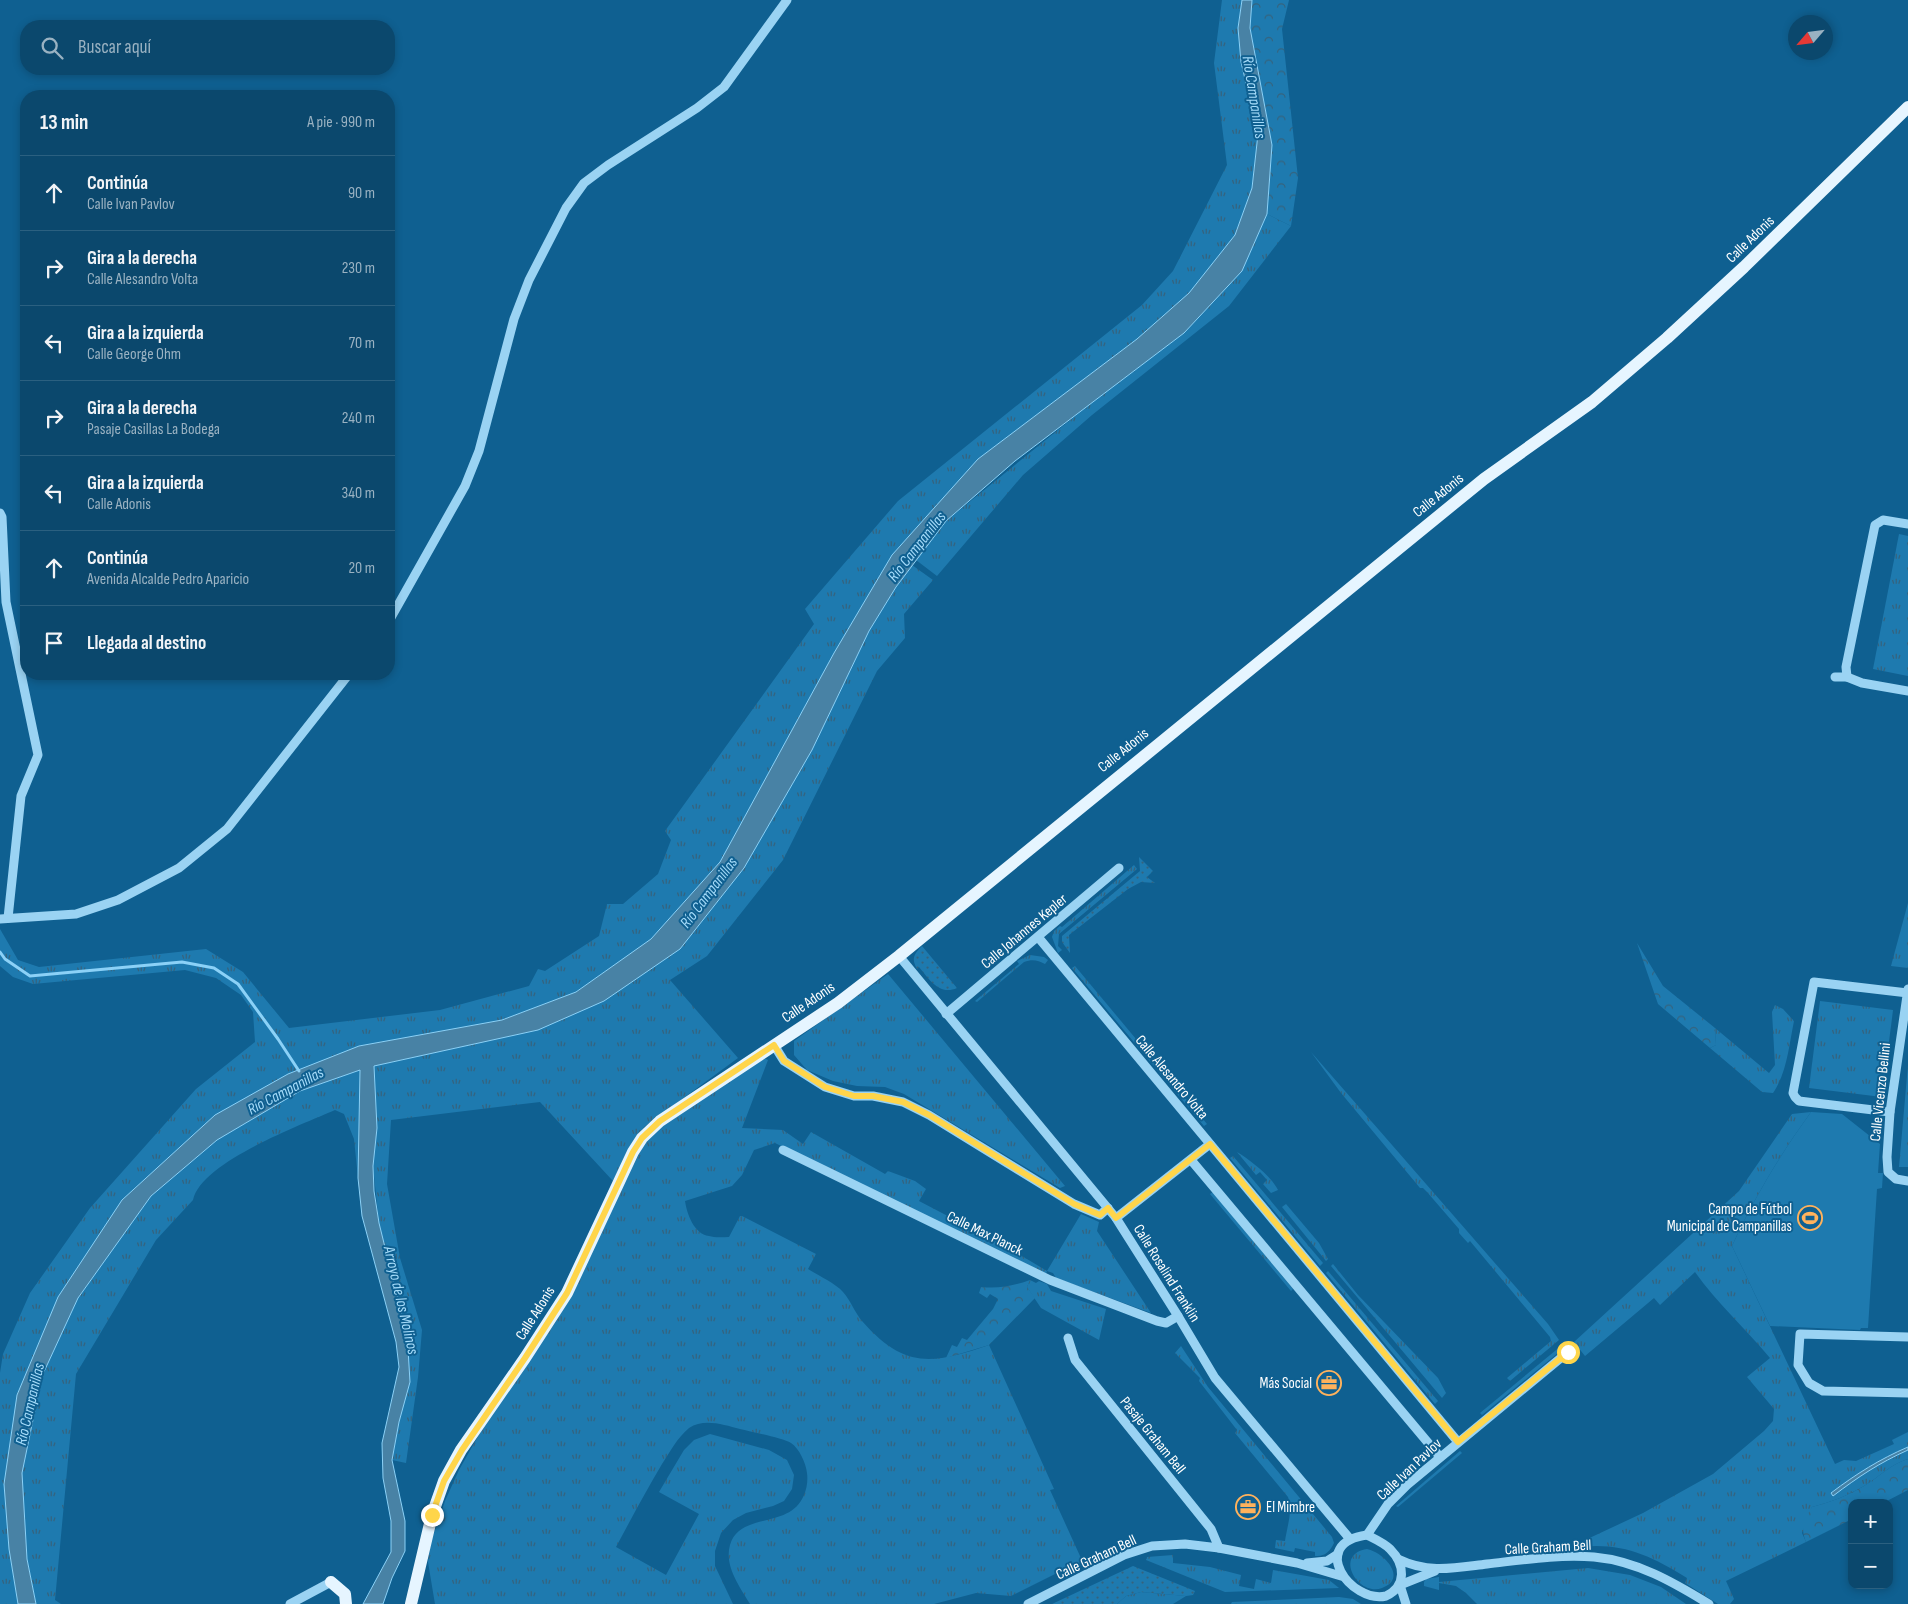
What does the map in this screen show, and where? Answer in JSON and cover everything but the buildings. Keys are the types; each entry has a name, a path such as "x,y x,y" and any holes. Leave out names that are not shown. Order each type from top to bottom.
{"main road":[{"name":"Calle Adonis","path":"411,1604 432,1515 444,1481 462,1450 567,1293 633,1152 642,1138 660,1121 838,1003 899,956 1484,479 1592,402 1744,268 1908,108"},
{"path":"331,1582 345,1594 346,1604"}],"street":[{"path":"395,610 465,486 479,451 514,319 529,280 566,208 584,184 608,165 698,108 724,87 788,0"},
{"path":"0,513 2,517 6,602 20,669"},
{"path":"1847,676 1846,667 1875,525 1883,520 1908,524"},
{"path":"1835,677 1847,676 1862,683 1908,691"},
{"path":"22,680 38,755 21,796 4,919 76,914 118,900 179,868 227,829 344,680"},
{"name":"Calle Johannes Kepler","path":"946,1014 1120,868"},
{"name":"Calle Alesandro Volta","path":"1038,937 1458,1442"},
{"name":"Calle Rosalind Franklin","path":"899,956 1116,1218 1178,1316 1214,1378 1350,1539"},
{"path":"1890,1112 1799,1101 1793,1093 1814,982 1908,992"},
{"name":"Calle Vicenzo Bellini","path":"1908,992 1890,1112 1887,1156 1888,1172 1896,1179 1908,1181"},
{"path":"774,1045 784,1061 825,1087 854,1096 873,1096 903,1102 929,1115 1080,1207 1100,1215 1108,1208"},
{"path":"1116,1218 1210,1144"},
{"name":"Calle Max Planck","path":"783,1150 1050,1280 1157,1321 1166,1323 1178,1316"},
{"path":"1191,1160 1440,1457"},
{"path":"1908,1337 1800,1334 1798,1365 1809,1384 1823,1391 1908,1393"},
{"name":"Pasaje Graham Bell","path":"1068,1338 1075,1360 1211,1529 1219,1548"},
{"name":"Calle Ivan Pavlov","path":"1367,1536 1388,1504 1407,1485 1568,1352"},
{"path":"1367,1536 1383,1543 1391,1550 1398,1559 1403,1574 1400,1585 1391,1594 1378,1600 1368,1598 1350,1587 1341,1576 1338,1568 1338,1554 1343,1544 1350,1539 1367,1536"},
{"name":"Calle Graham Bell","path":"1028,1604 1124,1555 1152,1546 1185,1544 1219,1548 1297,1563 1341,1576"},
{"name":"Calle Graham Bell","path":"1297,1563 1327,1561 1338,1554"},
{"name":"Calle Graham Bell","path":"1398,1559 1412,1566 1438,1570 1556,1558 1592,1557 1643,1568 1709,1604"},
{"name":"Calle Graham Bell","path":"1400,1585 1438,1570"},
{"path":"290,1604 331,1582"},
{"path":"1400,1585 1406,1604"}],"green space":[{"path":"1222,0 1242,0 1238,28 1241,62 1258,134 1252,188 1235,235 1189,293 1137,339 978,459 892,555 834,653 720,862 651,939 576,992 502,1020 359,1046 122,1200 17,1395 9,1549 18,1604 0,1604 0,1373 3,1354 30,1293 90,1208 196,1089 255,1042 253,1012 241,995 216,978 185,970 33,984 13,977 0,966 0,929 18,960 39,967 206,949 243,972 289,1028 440,1010 529,986 538,969 545,971 599,936 607,904 623,904 658,874 671,840 665,831 814,624 805,609 898,501 1142,305 1173,271 1227,165 1214,63"},
{"path":"1252,0 1289,0 1282,29 1298,178 1291,226 1267,214 1272,145 1250,28"},
{"path":"1267,214 1291,226 1229,306 1092,415 1023,475 937,576 916,560 946,521 1080,412 1184,333 1242,271"},
{"path":"1899,534 1908,536 1908,676 1873,669"},
{"path":"912,565 933,580 904,614 905,638 877,671 783,860 707,956 670,980 738,1058 644,1127 627,1153 613,1181 540,1102 391,1120 387,1184 400,1258 422,1330 418,1377 406,1463 392,1460 399,1422 402,1316 379,1223 373,1166 377,1128 374,1066 538,1030 680,949 744,868 812,750 869,631"},
{"path":"1139,857 1153,871 1147,877 1155,883 1141,882 1128,889 1069,935 1070,953 1062,942 1062,936 1140,871"},
{"path":"1134,865 1137,869 1059,934 1058,946 1062,950 1058,953 1052,937 1054,931 1060,926 1062,927"},
{"path":"1908,903 1908,968 1891,966"},
{"path":"1637,943 1663,986 1715,1028 1716,1045 1710,1048 1658,1004"},
{"path":"922,946 957,988 945,990 940,988 919,967 917,969 914,956"},
{"path":"1030,955 1044,957 1048,960 1045,964 1035,960 1024,962 977,1002 975,1001 1019,964 1017,961"},
{"path":"1075,966 1207,1124 1204,1126 1072,968"},
{"path":"888,974 1065,1186 1060,1188 904,1094 885,1087 857,1086 833,1081 807,1070 794,1055 794,1041"},
{"path":"1820,1001 1893,1010 1882,1097 1809,1088"},
{"path":"1775,1005 1783,1009 1794,1021 1784,1068 1773,1093 1762,1092 1710,1048 1716,1045 1715,1028 1769,1073 1775,1065 1772,1012"},
{"path":"1311,1052 1548,1324 1559,1340 1510,1381 1507,1378 1551,1341 1550,1337 1470,1241 1468,1243 1459,1233 1459,1229 1427,1192 1420,1188 1341,1093"},
{"path":"764,1058 768,1060 742,1128 783,1130 803,1144 811,1132 885,1174 888,1171 915,1181 926,1189 919,1201 1007,1247 1047,1271 1046,1274 775,1143 754,1150 742,1175 732,1186 685,1201 692,1223 699,1232 704,1234 714,1237 729,1237 740,1216 742,1216 816,1254 808,1269 840,1289 860,1318 878,1337 892,1348 906,1355 921,1359 936,1359 989,1345 1054,1489 1050,1490 1085,1567 1075,1564 1011,1596 976,1593 934,1604 750,1604 731,1568 729,1561 730,1545 735,1535 744,1528 754,1523 788,1513 797,1506 806,1490 807,1478 804,1460 794,1445 787,1441 714,1423 701,1423 689,1428 677,1441 656,1474 616,1547 666,1575 699,1514 659,1492 684,1450 694,1440 710,1434 769,1450 787,1460 794,1475 792,1489 784,1501 746,1513 733,1520 721,1533 715,1551 715,1566 733,1604 435,1604 428,1562 431,1542 445,1501 459,1470 489,1417 557,1320 645,1142 665,1123"},
{"path":"1908,1065 1908,1167 1899,1167"},
{"path":"360,1070 358,1178 354,1139 344,1114 335,1110 254,1146 214,1172 200,1186 193,1200 156,1240 76,1374 55,1600 61,1604 36,1604 27,1559 22,1473 42,1376 78,1298 151,1196 217,1140 300,1091"},
{"path":"1811,1112 1768,1177 1732,1246 1835,1464 1844,1460 1856,1461 1894,1444 1892,1440 1908,1432 1908,1447 1868,1467 1831,1493 1833,1495 1869,1470 1908,1450 1908,1459 1896,1464 1851,1493 1812,1507 1802,1533 1806,1542 1726,1581 1734,1599 1730,1604 1718,1604 1685,1583 1687,1578 1657,1561 1630,1550 1600,1546 1566,1549 1643,1513 1713,1474 1764,1431 1773,1421 1774,1409 1747,1377 1770,1358 1695,1272 1660,1305 1654,1298 1585,1356 1574,1342 1739,1191 1792,1114"},
{"name":"Campo de Fútbol Municipal de Campanillas","path":"1811,1112 1842,1114 1880,1144 1878,1173 1883,1173 1882,1188 1877,1189 1868,1328 1861,1328 1860,1330 1770,1326 1732,1246 1768,1177"},
{"path":"1237,1152 1265,1174 1278,1190 1271,1193 1263,1184 1267,1180 1260,1172 1256,1175"},
{"path":"1233,1156 1323,1263 1320,1266 1230,1158"},
{"path":"1213,1192 1293,1289 1291,1291 1210,1194"},
{"path":"1286,1204 1319,1243 1328,1259 1326,1261 1282,1207"},
{"path":"1081,1214 1099,1222 1097,1231 1151,1313 1056,1278 1053,1273 1047,1271"},
{"path":"1333,1264 1358,1295 1438,1378 1446,1393 1442,1398 1331,1266"},
{"path":"1328,1271 1438,1401 1435,1404 1326,1273"},
{"path":"1030,1280 1036,1283 1039,1281 1047,1284 1051,1291 1106,1309 1099,1340 1041,1308 1027,1287"},
{"path":"1030,1280 1027,1287 1035,1298 989,1345 946,1358 952,1345 957,1347 962,1338 967,1340 993,1309 998,1299 990,1294 987,1298 979,1293 981,1287 994,1288"},
{"path":"1181,1346 1208,1387 1332,1537 1334,1543 1327,1553 1322,1556 1315,1556 1315,1552 1295,1548 1294,1552 1275,1548 1276,1540 1285,1541 1290,1513 1288,1497 1235,1433 1237,1430 1199,1381 1200,1378 1175,1353"},
{"path":"1561,1346 1558,1353 1482,1415 1480,1413"},
{"path":"1460,1451 1462,1453 1398,1507 1396,1506"},
{"path":"1908,1459 1908,1490 1891,1499 1848,1499 1848,1521 1806,1542 1803,1532 1804,1524 1812,1507 1851,1493 1896,1464"},
{"path":"1367,1549 1381,1556 1391,1567 1393,1579 1390,1584 1382,1588 1373,1589 1358,1581 1353,1574 1350,1566 1352,1558 1357,1552"},
{"path":"1173,1555 1173,1563 1210,1567 1241,1575 1239,1586 1254,1589 1256,1579 1271,1583 1273,1570 1329,1580 1339,1588 1225,1592 1146,1560 1147,1557"},
{"path":"1133,1566 1195,1591 1193,1595 1186,1596 1141,1592 1126,1596 1117,1604 1052,1604"},
{"path":"1588,1568 1630,1575 1661,1587 1686,1604 1477,1604 1456,1586 1439,1583 1439,1590 1424,1586 1426,1579 1439,1577 1439,1582"},
{"path":"1141,1592 1186,1596 1173,1604 1117,1604 1126,1596"},
{"path":"1339,1597 1353,1599 1361,1604 1231,1604 1232,1602"}],"water":[{"name":"Río Campanillas","path":"1242,0 1252,0 1250,28 1272,145 1267,214 1242,271 1184,333 1015,461 946,521 896,587 869,631 812,750 744,868 680,949 604,1001 538,1030 374,1066 377,1128 373,1166 374,1191 379,1223 402,1316 408,1349 410,1382 399,1422 392,1460 405,1521 405,1551 392,1578 383,1604 363,1604 391,1552 391,1521 383,1478 382,1443 399,1367 396,1342 362,1216 358,1178 360,1070 300,1091 217,1140 151,1196 78,1298 42,1376 22,1473 27,1559 36,1604 18,1604 9,1549 4,1484 17,1395 58,1297 122,1200 215,1115 288,1074 359,1046 502,1020 576,992 651,939 720,862 834,653 892,555 978,459 1137,339 1189,293 1235,235 1252,188 1258,134 1241,62 1238,28"},
{"path":"1908,1447 1908,1450 1869,1471 1833,1496 1831,1493 1868,1467"}],"waterway":[{"name":"Río Campanillas","path":"0,952 5,959 30,976 182,962 214,968 238,984 299,1071"}],"place":[{"name":"Campo de Fútbol Municipal de Campanillas","path":"1810,1218"},
{"name":"Más Social","path":"1329,1383"},
{"name":"El Mimbre","path":"1248,1507"}],"route":[{"path":"432,1515 444,1481 462,1450 567,1293 633,1152 642,1138 660,1121 774,1045 784,1061 825,1087 854,1096 873,1096 903,1102 929,1115 1074,1204 1100,1215 1108,1208 1116,1218 1210,1144 1458,1442 1568,1352"}],"water label":[{"name":"Arroyo de los Molinos","path":"402,1300"}]}
